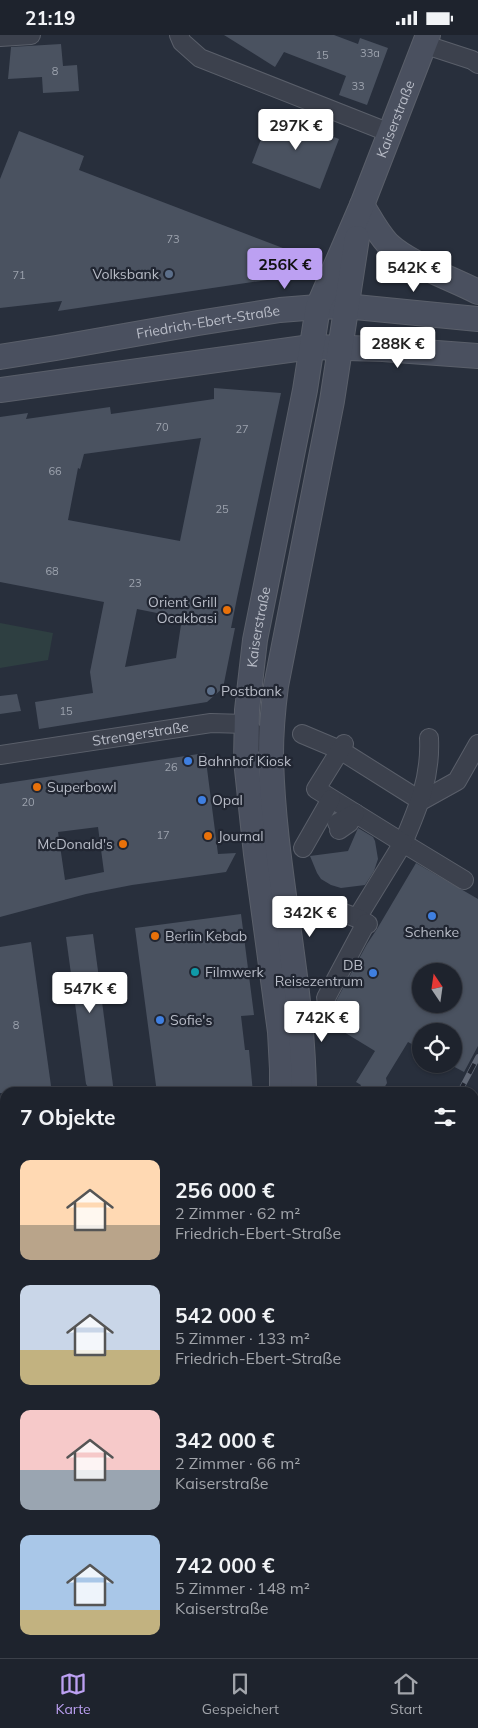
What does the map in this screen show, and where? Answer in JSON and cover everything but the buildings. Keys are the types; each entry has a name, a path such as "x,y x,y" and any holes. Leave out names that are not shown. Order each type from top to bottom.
{"main road":[{"name":"Kaiserstraße","path":"282,1087 280,1032 246,760 246,724 255,640 305,390 318,307 362,205 426,40"},
{"name":"Kaiserstraße","path":"304,1087 302,1030 278,843 271,752 276,686 332,401 362,205"},
{"path":"362,205 376,229 396,250 410,260 478,292"},
{"name":"Friedrich-Ebert-Straße","path":"0,357 280,310 346,306 478,319"},
{"path":"0,390 311,347 340,347 478,356"}],"street":[{"path":"0,37 32,35"},
{"path":"179,35 182,43 200,59 390,133"},
{"path":"426,40 478,64"},
{"name":"Strengerstraße","path":"0,755 211,723 246,724"},
{"path":"246,724 271,752"},
{"path":"302,734 342,747 421,801"},
{"path":"326,998 366,924 421,801 430,759 429,738"},
{"path":"421,801 457,781 478,744"},
{"path":"342,747 316,789 464,880"},
{"path":"303,848 331,799"},
{"path":"338,826 355,813"},
{"path":"314,911 330,908 366,924"}],"shaded area":[{"path":"0,623 53,633 48,660 0,668"}],"railway":[{"path":"462,1087 478,1057"}],"place":[{"name":"Volksbank","path":"169,274"},
{"name":"Orient Grill Ocakbasi","path":"227,610"},
{"name":"Postbank","path":"211,691"},
{"name":"Bahnhof Kiosk","path":"188,761"},
{"name":"Superbowl","path":"37,787"},
{"name":"Opal","path":"202,800"},
{"name":"Journal","path":"208,836"},
{"name":"McDonald's","path":"123,844"},
{"name":"Schenke","path":"432,916"},
{"name":"Berlin Kebab","path":"155,936"},
{"name":"Filmwerk","path":"195,972"},
{"name":"DB Reisezentrum","path":"373,973"},
{"name":"Sofie's","path":"160,1020"}]}
